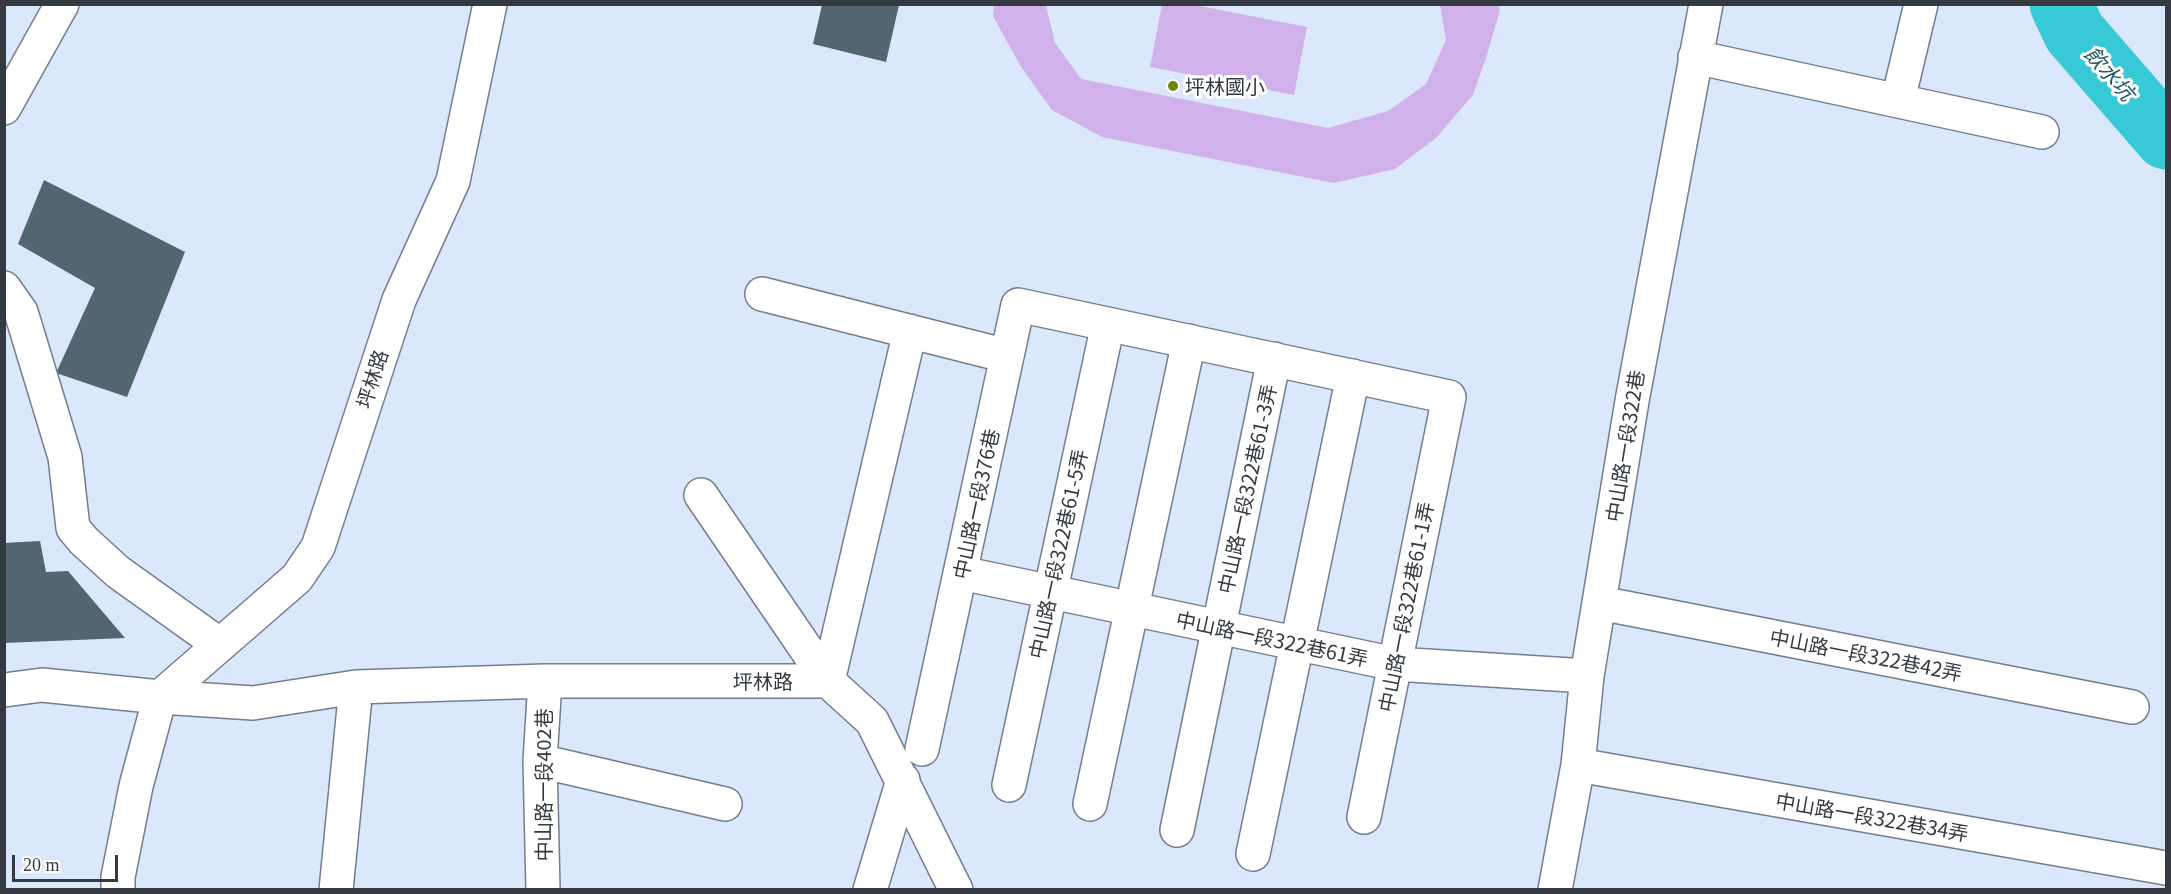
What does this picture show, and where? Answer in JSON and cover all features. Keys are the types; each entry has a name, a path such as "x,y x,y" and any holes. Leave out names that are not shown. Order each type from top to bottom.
{"street":[{"path":"4,108 62,4"},
{"name":"坪林路","path":"160,697 297,578 318,547 399,300 453,182 490,4"},
{"name":"中山路一段322巷","path":"1555,890 1578,765 1587,676 1634,389 1706,4"},
{"path":"1898,100 1921,4"},
{"path":"1695,57 2042,132"},
{"path":"4,288 21,312 65,457 73,528 118,572 220,645"},
{"path":"762,294 1007,356 1018,305 1353,376 1253,854"},
{"name":"中山路一段322巷61-5弄","path":"1009,785 1108,324"},
{"path":"828,681 910,331"},
{"path":"1090,804 1189,341"},
{"name":"中山路一段376巷","path":"922,749 1007,356"},
{"name":"中山路一段322巷61-3弄","path":"1177,830 1274,359"},
{"name":"中山路一段322巷61-1弄","path":"1353,376 1449,397 1364,817"},
{"path":"701,495 828,681 872,721 956,890"},
{"name":"中山路一段322巷61弄","path":"961,573 1395,664 1587,676"},
{"name":"中山路一段322巷42弄","path":"1600,603 2132,707"},
{"name":"坪林路","path":"4,690 42,685 160,697 253,703 356,687 545,681 828,681"},
{"name":"中山路一段402巷","path":"543,890 540,761 545,681"},
{"path":"336,890 356,687"},
{"path":"118,890 118,877 136,786 160,697"},
{"path":"540,761 725,804"},
{"name":"中山路一段322巷34弄","path":"1578,765 2166,868"},
{"path":"870,890 903,780"}],"shaded area":[{"path":"994,5 1046,5 1055,43 1081,79 1328,128 1388,111 1426,84 1446,40 1440,5 1498,5 1500,10 1473,95 1436,138 1395,169 1334,183 1102,137 1052,110 1021,67 993,16"},
{"path":"1162,5 1195,5 1307,27 1294,95 1150,67"}],"building":[{"path":"822,5 899,5 886,62 813,44"},
{"path":"44,180 185,252 127,397 56,373 95,288 18,244"},
{"path":"40,541 46,572 68,571 125,638 4,643 4,543"}],"waterway":[{"name":"飲水坑","path":"2061,4 2074,32 2166,138"}],"place":[{"name":"坪林國小","path":"1173,86"}]}
